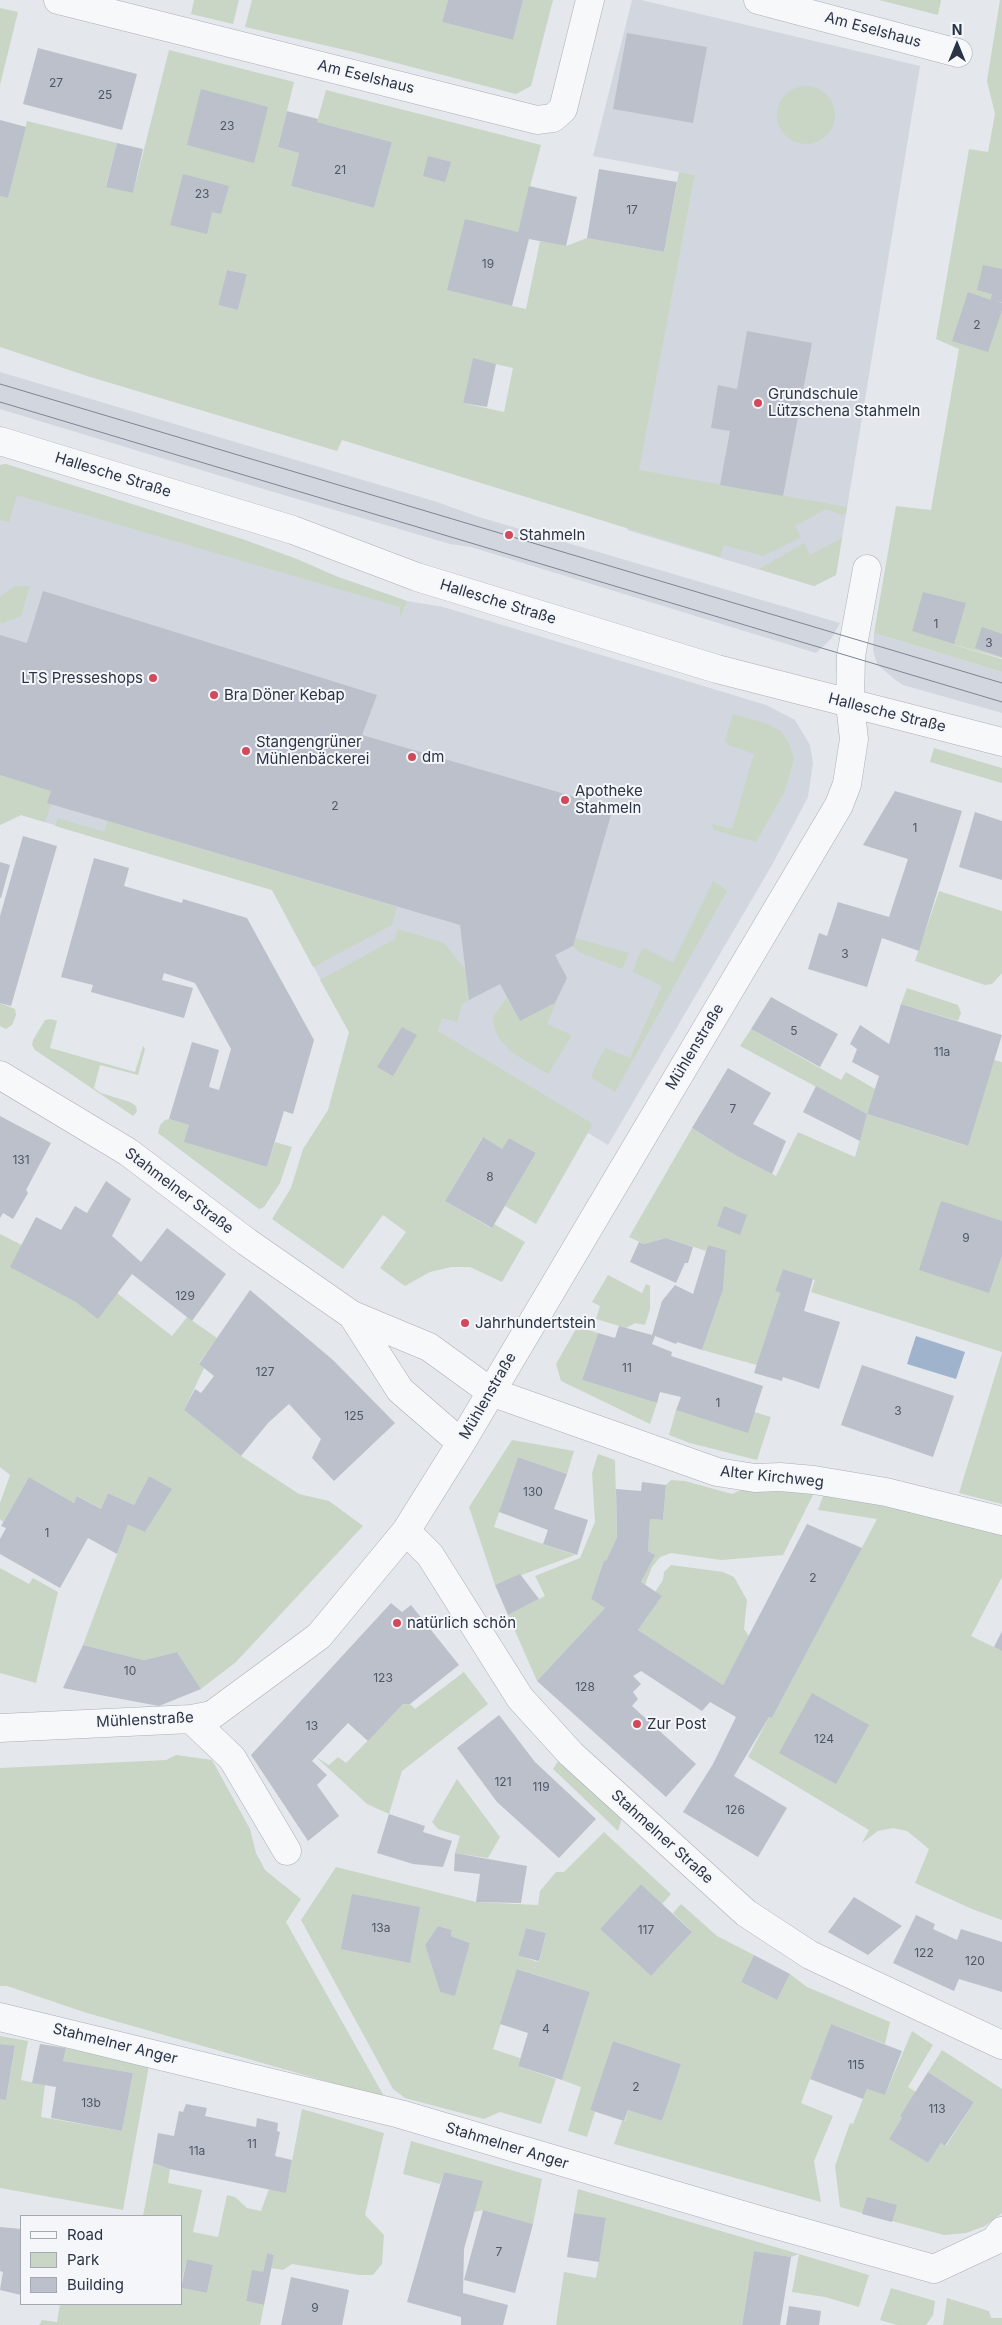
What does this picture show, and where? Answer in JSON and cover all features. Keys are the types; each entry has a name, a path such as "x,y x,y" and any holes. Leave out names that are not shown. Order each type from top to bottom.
{"street":[{"name":"Am Eselshaus","path":"58,0 537,120 554,118 563,109 590,0"},
{"name":"Am Eselshaus","path":"758,0 958,52"},
{"name":"Hallesche Straße","path":"0,441 293,530 417,577 736,675 1002,742"},
{"name":"Mühlenstraße","path":"0,1728 191,1719 212,1716 319,1636 406,1531 461,1443 839,805 847,784 854,739 850,704 851,656 867,569"},
{"name":"Stahmelner Straße","path":"0,1075 128,1152 247,1242 352,1315 429,1347 491,1392"},
{"name":"Stahmelner Straße","path":"352,1315 400,1390 461,1443"},
{"name":"Alter Kirchweg","path":"491,1392 717,1472 755,1478 780,1477 814,1480 886,1492 1002,1521"},
{"name":"Stahmelner Straße","path":"406,1531 430,1555 520,1698 571,1754 746,1913 810,1955 1002,2045"},
{"path":"191,1719 232,1758 287,1851"},
{"name":"Stahmelner Anger","path":"0,2017 400,2114 787,2228 934,2269 994,2241 1002,2230"}],"shaded area":[{"path":"632,0 641,0 920,66 836,575 814,586 627,530 695,175 593,156"},
{"path":"0,372 437,502 479,517 840,623 831,639 816,653 471,547 450,544 267,490 0,409"},
{"path":"6,464 242,539 338,577 407,601 443,607 766,705 795,720 810,745 813,763 808,797 772,865 608,1145 398,1018 349,1032 272,890 21,815 0,825 0,465"},
{"path":"874,633 1002,672 1002,713 903,685 877,664 873,650"}],"green space":[{"path":"194,0 239,0 233,24 191,14"},
{"path":"252,0 448,0 442,22 513,40 523,0 553,0 531,86 516,94 354,52 245,27"},
{"path":"879,0 941,0 938,15"},
{"path":"1000,0 1002,0 1002,658 941,641 1002,659 1002,672 874,633 896,506 931,510 959,349 936,339 969,149 988,152 995,114 987,81"},
{"path":"0,8 18,12 0,85"},
{"path":"169,50 294,82 278,147 299,153 291,186 374,208 392,142 317,122 326,90 541,145 518,232 448,290 512,306 526,309 540,241 566,246 587,238 664,252 679,172 695,175 639,470 847,507 846,513 841,515 826,509 795,526 801,537 763,556 724,545 720,557 342,440 337,451 87,376 0,347 0,196 8,198 27,121 117,143 106,186 133,193","holes":["227,270 247,274 238,310 218,305","473,359 513,368 504,412 463,403"]},
{"path":"800,86 812,86 827,94 835,109 835,121 827,136 812,144 800,144 785,136 777,121 777,109 785,94"},
{"path":"6,464 245,540 297,559 338,577 407,601 400,617 400,607 17,495 9,522 0,520 0,465"},
{"path":"842,538 836,575 814,586 759,569 804,543 810,555"},
{"path":"16,586 30,586 21,616 3,623 0,622 0,596"},
{"path":"733,714 765,723 781,731 789,743 794,758 785,791 756,842 714,830 712,824 732,829 754,754 728,745 725,741"},
{"path":"934,748 1002,768 1002,783 930,762"},
{"path":"0,775 51,791 47,803 51,804 45,822 21,815 0,825"},
{"path":"58,818 104,832 107,821 397,907 392,925 313,967 272,890 55,826"},
{"path":"713,881 727,891 615,1092 592,1078 593,1071 605,1048 630,1058 662,986 633,972 638,957 643,948 673,963"},
{"path":"939,891 1002,911 1002,973 992,984 985,985 915,961"},
{"path":"398,929 444,943 465,969 469,1000 462,1004 457,1022 442,1018 438,1031 593,1124 536,1224 505,1206 536,1153 509,1138 502,1149 482,1138 445,1201 491,1228 494,1224 525,1242 502,1282 470,1267 451,1267 430,1272 405,1286 380,1268 406,1232 383,1215 343,1269 272,1219 291,1188 303,1149 328,1110 349,1032 320,980 395,939"},
{"path":"575,938 629,953 622,969 579,952 573,946"},
{"path":"907,988 958,1005 961,1013 958,1021 901,1004"},
{"path":"507,998 520,1021 556,1003 547,1024 572,1035 548,1074 511,1052 498,1037 493,1023 494,1015"},
{"path":"0,1003 15,1009 16,1015 12,1025 6,1029 0,1026"},
{"path":"45,1020 57,1021 50,1048 135,1072 143,1046 145,1049 138,1075 100,1065 94,1088 101,1093 130,1102 136,1106 137,1111 133,1116 35,1050 32,1045 33,1040"},
{"path":"751,1029 841,1080 846,1072 875,1089 867,1114 740,1046"},
{"path":"994,1060 1002,1062 1002,1352 811,1292 815,1280 783,1269 775,1291 780,1293 757,1365 702,1350 723,1290 726,1250 708,1245 706,1251 666,1238 644,1244 629,1237 692,1128 735,1155 776,1176 798,1132 855,1157 867,1114 967,1146"},
{"path":"169,1119 189,1125 185,1142 267,1167 275,1142 292,1147 280,1183 264,1207 259,1209 158,1133 160,1125"},
{"path":"0,1234 117,1293 172,1336 187,1317 217,1338 199,1363 204,1368 184,1410 241,1456 299,1494 329,1501 363,1526 236,1662 201,1689 177,1652 144,1660 83,1645 128,1525 145,1532 171,1489 149,1476 134,1505 108,1493 101,1509 78,1496 74,1503 29,1477 3,1522 0,1519 0,1503 10,1475 0,1467"},
{"path":"608,1275 642,1293 646,1284 650,1286 650,1309 645,1325 635,1323 626,1328 596,1319 600,1306 592,1302"},
{"path":"577,1327 598,1333 582,1380 657,1403 650,1424 561,1381 556,1364"},
{"path":"1002,1353 1002,1504 959,1493"},
{"path":"676,1410 754,1412 771,1417 757,1460 690,1443 669,1435"},
{"path":"512,1440 574,1451 567,1474 518,1457 494,1527 575,1555 495,1585 469,1507"},
{"path":"598,1454 615,1460 617,1537 606,1561 604,1560 591,1599 605,1608 537,1681 508,1615 545,1596 535,1576 580,1558 595,1522 592,1473"},
{"path":"671,1480 685,1481 732,1494 753,1485 816,1489 783,1555 721,1560 671,1553 660,1557 652,1567 645,1585 641,1582 654,1555 648,1551 650,1519 663,1520 666,1485"},
{"path":"825,1491 1002,1531 1002,1577 971,1636 1002,1651 1002,1920 972,1909 915,1883 929,1849 907,1831 893,1828 878,1831 862,1843 869,1830 748,1757 769,1717 772,1718 877,1519 818,1510"},
{"path":"671,1565 723,1572 734,1577 747,1600 744,1629 749,1636 723,1685 638,1630 662,1596 655,1592 663,1580 664,1572"},
{"path":"0,1568 29,1584 33,1578 58,1592 36,1683 0,1673"},
{"path":"464,1672 488,1704 402,1771 389,1814 367,1804 316,1757 329,1765 338,1757 346,1763 403,1704 410,1704 415,1709"},
{"path":"176,1755 212,1760 250,1829 256,1853 265,1870 301,1899 286,1922 385,2098 87,2013 7,1986 0,1986 0,1768 166,1760"},
{"path":"560,1758 622,1818 618,1831 553,1769"},
{"path":"457,1779 500,1837 488,1858 455,1853 460,1836 438,1829 432,1822"},
{"path":"604,1832 671,1894 662,1904 641,1884 600,1929 651,1976 692,1932 673,1913 681,1904 717,1936 754,1955 741,1982 777,2000 790,1974 807,1987 890,2022 885,2044 831,2024 801,2103 833,2116 814,2161 821,2202 614,2144 628,2110 662,2121 681,2064 613,2041 590,2110 595,2112 587,2137 568,2131 581,2087 562,2080 590,1992 518,1969 493,2049 520,2058 518,2066 556,2079 541,2124 500,2112 484,2119 405,2098 393,2089 301,1920 336,1867 476,1902 538,1905 540,1891 556,1872 564,1872","holes":["438,1926 452,1930 451,1936 470,1943 455,1995 440,1992 425,1945","526,1928 546,1933 539,1962 518,1956"]},
{"path":"912,2031 933,2045 908,2087 916,2092 900,2116 902,2118 890,2139 928,2163 941,2143 946,2146 974,2102 928,2072 942,2050 1002,2089 1002,2213 985,2226 966,2233 944,2235 840,2207 835,2166 850,2123 853,2124 867,2089 885,2095"},
{"path":"0,2036 28,2041 21,2080 45,2085 41,2117 122,2131 133,2073 63,2061 66,2048 149,2065 123,2210 0,2188 0,2099 6,2100 15,2047 0,2044"},
{"path":"302,2109 384,2133 365,2215 384,2235 382,2264 373,2275 359,2275 292,2264 283,2270 271,2268 274,2255 267,2253 263,2272 252,2271 246,2301 264,2305 260,2325 39,2325 42,2320 57,2322 60,2305 182,2305 182,2288 207,2293 213,2265 187,2259 182,2281 182,2215 143,2215 153,2163 170,2169 168,2183 202,2190 193,2232 218,2237 227,2195 235,2197 247,2208 261,2211 269,2189 286,2192"},
{"path":"411,2141 542,2179 533,2224 483,2210 474,2212 482,2181 444,2172 440,2184 403,2174"},
{"path":"578,2189 799,2254 791,2257 754,2251 742,2325 556,2325 564,2272 596,2278 606,2219 574,2213"},
{"path":"799,2254 869,2275 859,2307 825,2297 792,2292"},
{"path":"891,2288 935,2301 933,2315 926,2325 897,2325 880,2320"},
{"path":"947,2298 989,2311 991,2318 1002,2318 1002,2325 943,2325"}],"water":[{"path":"916,1336 965,1352 956,1379 907,1364"}],"building":[{"path":"448,0 523,0 513,40 442,22"},
{"path":"627,33 707,47 693,123 613,109"},
{"path":"38,48 137,74 122,130 23,104"},
{"path":"201,89 268,107 254,163 187,145"},
{"path":"287,111 318,119 317,122 392,142 374,208 291,186 299,153 278,147"},
{"path":"0,120 26,127 8,198 0,196"},
{"path":"117,143 143,149 133,193 106,187"},
{"path":"428,156 451,162 445,182 423,176"},
{"path":"599,169 677,182 664,252 587,238"},
{"path":"183,174 229,186 221,214 212,212 207,234 170,225"},
{"path":"529,186 577,197 566,246 529,239 512,306 447,290 465,219 518,232"},
{"path":"983,265 1002,269 1002,302 996,301 1002,303 1002,310 988,352 952,341 968,292 991,300 992,294 977,290"},
{"path":"227,270 247,274 238,310 218,305"},
{"name":"Grundschule Lützschena Stahmeln","path":"747,331 812,343 783,496 720,485 730,431 711,428 718,385 737,389"},
{"path":"473,358 496,364 487,407 463,403"},
{"path":"43,591 377,695 362,735 613,808 573,946 555,955 567,978 555,1003 520,1021 500,984 469,1000 460,925 47,803 51,791 0,775 0,635 27,643"},
{"path":"923,592 966,603 954,644 912,631"},
{"path":"982,627 1002,634 1002,657 975,648"},
{"path":"895,791 962,811 919,951 882,938 867,987 808,969 819,933 827,936 838,902 889,917 908,859 863,845"},
{"path":"975,812 1002,821 1002,880 959,867"},
{"path":"23,836 57,846 11,1006 0,1003 0,916"},
{"path":"94,858 129,868 124,886 182,903 183,899 247,918 314,1040 293,1114 284,1111 267,1167 184,1142 189,1125 169,1119 192,1042 219,1050 209,1087 219,1090 231,1049 195,983 164,973 162,980 193,988 184,1018 91,992 93,985 61,977"},
{"path":"0,862 10,865 1,898 0,898"},
{"path":"771,997 838,1034 820,1067 751,1029"},
{"path":"901,1004 1002,1035 968,1146 867,1114 879,1076 852,1062 857,1049 850,1044 860,1025 889,1044"},
{"path":"402,1027 417,1035 393,1076 377,1067"},
{"path":"728,1068 771,1093 753,1124 786,1141 772,1174 735,1155 692,1128"},
{"path":"816,1086 867,1114 860,1141 803,1112"},
{"path":"0,1116 51,1143 26,1190 28,1193 13,1219 3,1213 0,1218"},
{"path":"483,1137 502,1149 509,1138 536,1153 492,1228 445,1201"},
{"path":"106,1181 131,1199 112,1236 141,1262 167,1228 226,1274 192,1321 132,1274 98,1319 76,1302 10,1267 36,1217 61,1230 75,1206 87,1213"},
{"path":"941,1201 1002,1221 1002,1255 989,1293 919,1270"},
{"path":"724,1206 747,1215 740,1235 717,1226"},
{"path":"666,1238 693,1247 688,1263 685,1263 676,1283 630,1262 639,1242 644,1244"},
{"path":"708,1245 726,1250 723,1290 702,1350 677,1342 676,1344 655,1336 652,1344 672,1352 671,1356 763,1386 748,1433 676,1410 681,1397 660,1392 657,1403 582,1380 598,1333 615,1338 619,1326 652,1335 662,1301 675,1285 693,1294"},
{"path":"783,1269 813,1279 804,1311 840,1322 819,1389 783,1377 782,1381 754,1373 780,1293 775,1291"},
{"path":"250,1290 333,1360 395,1423 334,1481 312,1458 321,1439 289,1404 268,1423 241,1456 184,1410 195,1389 201,1393 214,1376 199,1364"},
{"path":"862,1365 954,1396 933,1457 841,1425"},
{"path":"518,1457 567,1474 554,1509 588,1520 577,1555 543,1544 548,1530 499,1512"},
{"path":"149,1476 172,1489 145,1532 128,1525 117,1554 88,1538 60,1588 0,1554 0,1539 6,1528 1,1526 29,1477 74,1503 77,1496 101,1509 108,1493 134,1505"},
{"path":"642,1482 666,1485 663,1520 650,1519 648,1551 655,1555 641,1582 662,1596 638,1630 723,1685 807,1524 862,1548 772,1718 769,1717 734,1776 787,1808 758,1857 683,1812 713,1764 736,1717 710,1702 702,1711 641,1671 633,1676 641,1684 633,1692 638,1699 632,1706 696,1764 666,1797 537,1681 605,1608 591,1599 604,1560 606,1561 617,1537 616,1489 641,1491"},
{"path":"520,1574 539,1599 508,1615 495,1585"},
{"path":"391,1603 402,1612 411,1605 459,1665 410,1704 403,1704 368,1741 348,1723 312,1761 327,1775 317,1785 339,1816 308,1841 251,1755"},
{"path":"1002,1631 1002,1651 994,1647"},
{"path":"83,1645 144,1660 177,1652 201,1689 159,1706 63,1688"},
{"path":"812,1693 869,1725 836,1784 779,1753"},
{"path":"499,1715 535,1762 596,1819 559,1858 497,1802 457,1748"},
{"path":"389,1814 425,1826 423,1832 452,1841 443,1867 413,1864 377,1853"},
{"path":"455,1853 527,1866 521,1903 476,1902 480,1874 454,1871"},
{"path":"641,1884 692,1932 651,1976 600,1929"},
{"path":"352,1894 420,1907 410,1963 341,1949"},
{"path":"854,1897 902,1926 868,1955 828,1932"},
{"path":"916,1915 935,1924 933,1929 957,1940 961,1929 1002,1942 1002,1992 959,1979 954,1991 893,1963"},
{"path":"438,1926 452,1930 451,1936 470,1943 455,1996 440,1992 425,1945"},
{"path":"526,1928 546,1933 539,1961 518,1956"},
{"path":"754,1955 790,1974 777,2000 741,1982"},
{"path":"517,1969 590,1992 562,2080 518,2066 528,2033 500,2024"},
{"path":"831,2024 902,2051 885,2095 867,2089 863,2099 810,2079"},
{"path":"613,2041 681,2064 662,2121 628,2110 624,2121 590,2110"},
{"path":"0,2044 15,2046 6,2100 0,2099"},
{"path":"40,2044 66,2048 63,2061 133,2073 122,2131 51,2118 56,2087 32,2083"},
{"path":"928,2072 974,2102 945,2146 941,2143 928,2163 889,2139 902,2118 900,2116"},
{"path":"186,2104 207,2108 205,2116 256,2127 257,2118 278,2123 277,2131 280,2132 275,2156 292,2160 286,2193 170,2169 153,2163 158,2133 174,2136 179,2111 183,2112"},
{"path":"444,2172 483,2181 464,2249 463,2293 508,2305 503,2325 461,2325 461,2317 407,2302"},
{"path":"867,2197 897,2205 892,2222 862,2214"},
{"path":"483,2210 533,2224 515,2293 464,2280"},
{"path":"574,2213 606,2218 599,2262 567,2257"},
{"path":"0,2227 20,2229 20,2295 0,2290 3,2272 0,2271"},
{"path":"754,2251 791,2257 780,2325 742,2325"},
{"path":"267,2253 274,2255 264,2305 246,2301 252,2270 263,2272"},
{"path":"187,2259 213,2265 207,2293 182,2288"},
{"path":"291,2277 349,2290 342,2325 281,2325"},
{"path":"789,2306 821,2311 819,2325 786,2325"}],"tram line":[{"path":"0,384 1002,683"},
{"path":"0,402 1002,702"}],"place":[{"name":"Grundschule Lützschena Stahmeln","path":"758,403"},
{"name":"Stahmeln","path":"509,535"},
{"name":"LTS Presseshops","path":"153,678"},
{"name":"Bra Döner Kebap","path":"214,695"},
{"name":"Stangengrüner Mühlenbäckerei","path":"246,751"},
{"name":"dm","path":"412,757"},
{"name":"Apotheke Stahmeln","path":"565,800"},
{"name":"Jahrhundertstein","path":"465,1323"},
{"name":"natürlich schön","path":"397,1623"},
{"name":"Zur Post","path":"637,1724"}]}
